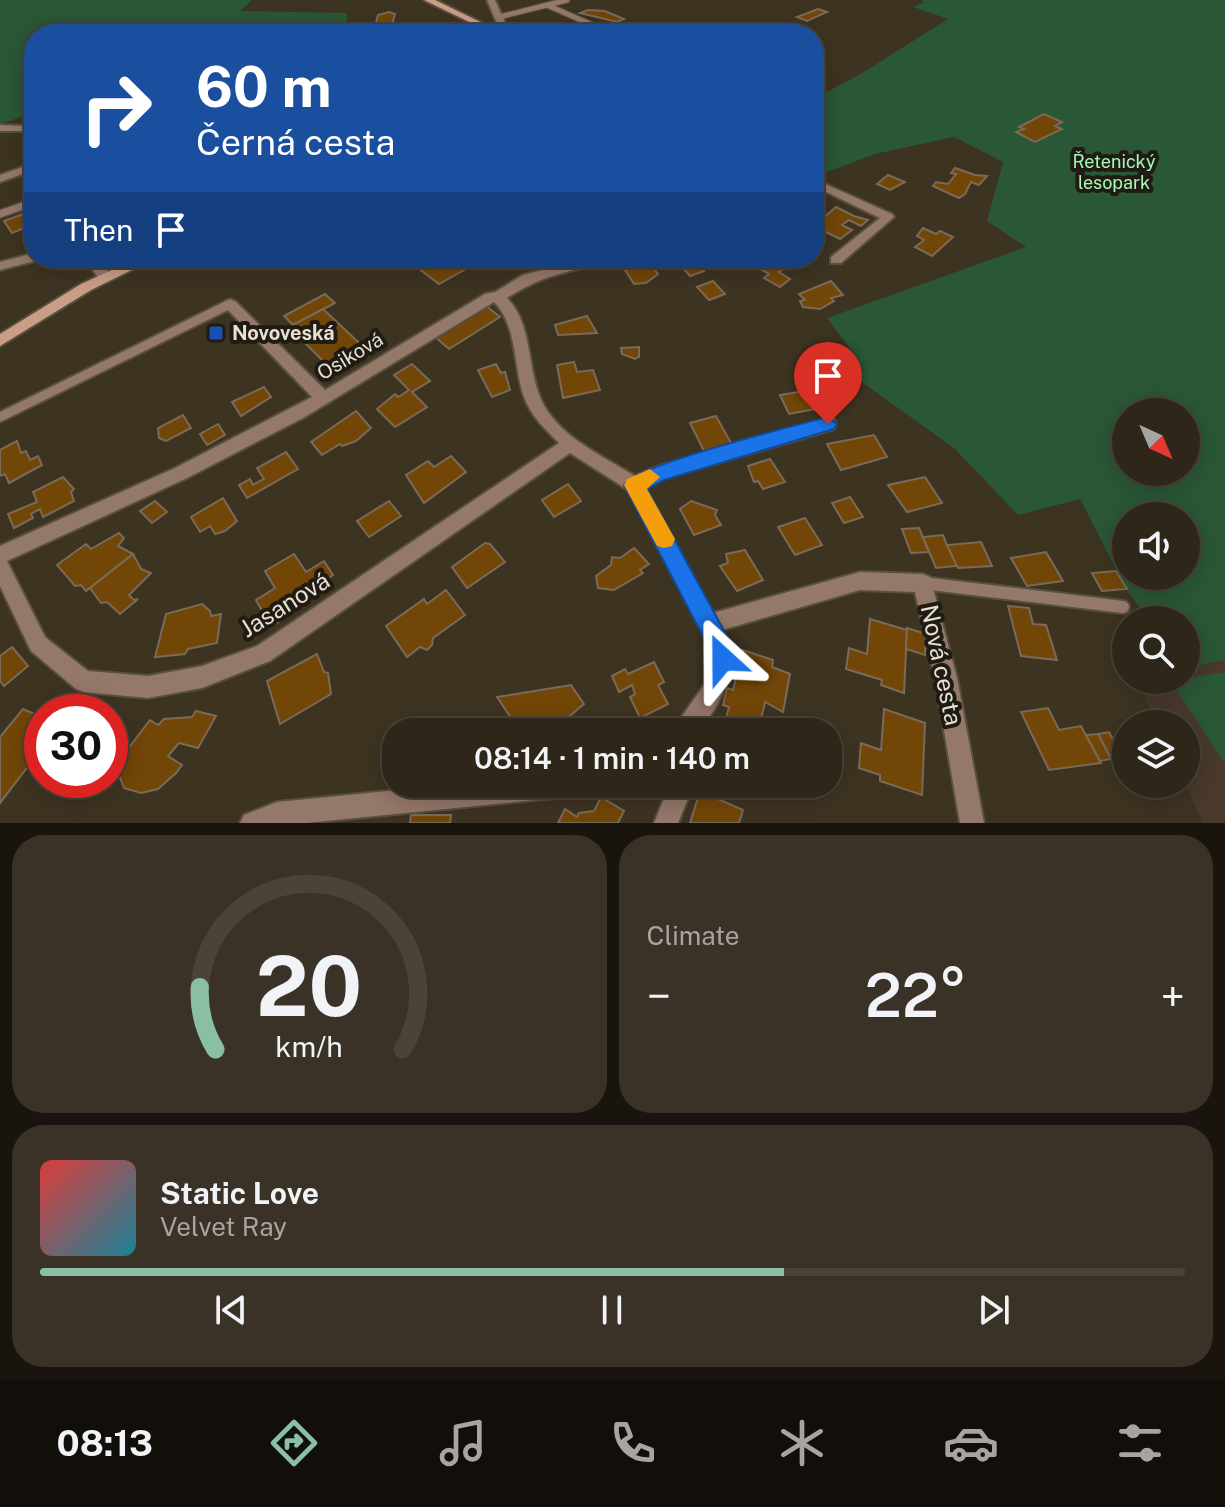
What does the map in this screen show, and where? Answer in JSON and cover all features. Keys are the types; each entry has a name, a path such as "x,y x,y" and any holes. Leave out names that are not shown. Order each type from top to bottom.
{"street":[{"path":"428,0 480,24"},
{"path":"491,0 502,24"},
{"path":"0,128 24,128"},
{"path":"0,179 24,170"},
{"path":"824,187 888,217 836,260"},
{"path":"0,266 24,260"},
{"path":"101,268 105,277"},
{"path":"0,341 105,277 126,268"},
{"name":"Osiková","path":"0,555 181,473 323,398 490,297 498,297 528,278 562,268"},
{"path":"498,297 512,311 532,397 555,432 634,485 708,624 723,659 704,718"},
{"path":"230,304 323,398"},
{"path":"634,485 659,473 828,424"},
{"name":"Jasanová","path":"0,566 38,644 84,681 148,687 202,677 263,654 570,444"},
{"name":"Nová cesta","path":"708,624 860,581 923,583 946,678 972,823"},
{"path":"252,823 277,814 436,798"},
{"path":"666,823 676,798"}],"lane":[{"path":"499,17 567,0"},
{"path":"548,6 590,24"},
{"path":"0,214 24,206"},
{"path":"0,417 230,304"},
{"path":"923,583 1115,606"}],"shaded area":[{"path":"1225,660 1225,823 1203,823 1191,798 1200,798 1200,710 1151,710 1143,694 1200,694 1200,665"}],"green space":[{"path":"0,0 252,0 240,11 347,13 346,24 24,24 24,116 0,124"},
{"name":"Řetenický lesopark","path":"921,0 1225,0 1225,660 1200,665 1200,606 1139,606 1127,590 1200,590 1200,502 1112,502 1112,562 1080,499 1018,515 954,448 838,365 854,354 827,318 1026,247 987,221 1003,162 954,137 875,154 824,173 824,94 948,19 913,7 924,2"},
{"path":"1225,672 1225,764 1200,726 1200,710 1190,710 1179,694 1200,694 1200,676"}],"building":[{"path":"818,9 827,12 807,21 797,17"},
{"path":"605,11 624,19 617,22 580,13"},
{"path":"395,14 392,24 376,24 378,15"},
{"path":"1044,114 1062,122 1055,126 1062,129 1035,142 1016,132 1024,129 1019,127"},
{"path":"955,168 987,176 979,185 971,182 959,198 933,186 936,182 948,184 956,174 951,173"},
{"path":"888,175 905,182 890,190 877,184"},
{"path":"836,207 868,220 861,226 849,220 842,225 852,230 840,239 824,231 824,217"},
{"path":"24,214 24,228 12,233 4,221"},
{"path":"923,228 953,237 932,256 915,247 924,240 917,236"},
{"path":"418,268 467,268 439,284"},
{"path":"654,268 658,274 646,283 634,284 625,270"},
{"path":"683,268 701,268 704,271 690,276"},
{"path":"758,268 784,268 779,272 790,279 780,287 764,278 769,274"},
{"path":"713,281 725,294 709,300 697,287"},
{"path":"831,281 843,295 831,298 834,301 820,309 803,307 800,301 805,300 799,294"},
{"path":"325,294 335,303 293,325 284,316"},
{"path":"485,305 500,317 449,349 434,336"},
{"path":"323,309 370,353 336,374 289,327"},
{"path":"587,316 597,333 558,335 555,325"},
{"path":"639,347 639,357 635,359 622,354 621,348"},
{"path":"574,362 577,372 593,370 600,390 563,398 557,365"},
{"path":"412,364 430,381 412,392 427,407 395,427 377,409 395,394 398,397 409,390 394,375"},
{"path":"496,364 501,373 505,372 510,390 492,397 478,370"},
{"path":"264,387 271,397 241,416 232,402"},
{"path":"811,390 821,408 789,414 780,395"},
{"path":"842,394 845,400 819,404 816,399"},
{"path":"356,411 371,428 356,441 340,444 322,455 311,442"},
{"path":"183,415 191,428 166,441 159,438 158,428"},
{"path":"716,416 732,445 705,453 690,423"},
{"path":"218,424 225,435 207,445 200,434"},
{"path":"874,435 887,457 841,470 827,444"},
{"path":"17,441 21,453 26,451 30,460 38,456 42,465 9,483 5,474 0,476 0,450"},
{"path":"286,452 298,469 247,498 239,485 250,479 253,485 264,479 257,468"},
{"path":"451,456 466,472 424,503 406,475 428,461 434,467"},
{"path":"770,459 785,482 763,489 758,481 754,482 748,466"},
{"path":"63,477 74,489 71,492 74,501 43,517 40,509 31,514 33,518 14,528 8,514 37,502 33,492"},
{"path":"925,477 942,503 907,512 888,485"},
{"path":"568,484 581,501 554,517 542,500"},
{"path":"850,497 863,517 844,523 832,503"},
{"path":"223,498 237,521 225,531 215,534 210,526 200,532 191,517"},
{"path":"155,501 167,512 152,523 140,511"},
{"path":"389,501 401,516 369,537 357,521"},
{"path":"691,501 717,510 715,515 721,525 694,535 680,509"},
{"path":"805,518 822,545 795,555 778,527"},
{"path":"919,528 929,552 911,553 902,529"},
{"path":"119,533 124,538 118,546 133,554 86,591 81,585 75,586 57,565 86,544 91,549"},
{"path":"943,535 957,566 936,568 923,537"},
{"path":"981,542 992,566 958,568 947,545"},
{"path":"485,543 490,544 505,562 467,588 452,567"},
{"path":"634,548 649,564 640,570 643,573 614,590 598,588 596,576 611,565 612,557 620,558"},
{"path":"745,550 763,580 737,591 720,566 728,563 726,554"},
{"path":"1046,552 1063,581 1027,586 1011,558"},
{"path":"133,554 141,569 151,573 129,595 134,600 138,599 120,614 107,602 101,603 90,588"},
{"path":"294,554 306,572 324,561 333,575 288,605 292,613 271,627 256,600 275,588 265,571"},
{"path":"1112,571 1112,590 1114,590 1102,591 1092,573"},
{"path":"446,590 465,615 433,638 427,650 420,647 407,657 386,626 424,599 427,604"},
{"path":"202,604 211,616 221,614 217,643 188,649 185,654 155,657 166,614"},
{"path":"1008,606 1029,608 1033,624 1046,625 1057,660 1021,656"},
{"path":"870,619 907,630 904,693 881,685 882,680 846,669 849,648 867,654"},
{"path":"907,628 926,634 925,655 906,649"},
{"path":"12,647 28,666 4,686 0,681 0,656"},
{"path":"743,650 773,660 772,667 790,674 783,712 765,702 761,718 726,718 729,707 723,705 727,688 733,690"},
{"path":"317,654 324,672 328,673 331,694 280,724 267,681"},
{"path":"654,662 664,682 658,685 668,704 640,718 630,697 635,694 632,685 619,692 612,676 625,669 628,674"},
{"path":"571,685 584,704 567,718 511,718 497,697"},
{"path":"1048,708 1059,730 1081,726 1101,763 1049,770 1021,712"},
{"path":"24,709 24,772 0,803 0,737"},
{"path":"884,709 925,723 922,795 880,781 880,775 859,768 861,743 881,750"},
{"path":"196,711 216,716 198,748 179,743 168,756 182,765 176,773 158,789 141,793 128,789 128,749 150,720 158,725 164,719 192,717"},
{"path":"1109,732 1112,759 1111,759 1098,734"},
{"path":"1098,734 1111,759 1100,761 1086,735"},
{"path":"603,798 624,811 618,823 558,823 565,809 577,817 579,813 594,811"},
{"path":"698,798 716,798 743,810 739,823 690,823"},
{"path":"411,815 451,815 450,823 410,823"}],"slow traffic":[{"path":"650,477 634,485 644,497 664,539"}],"place":[{"name":"Novoveská","path":"216,333"}],"route":[{"path":"723,659 717,640 644,497 634,485 659,473 828,424"}]}
